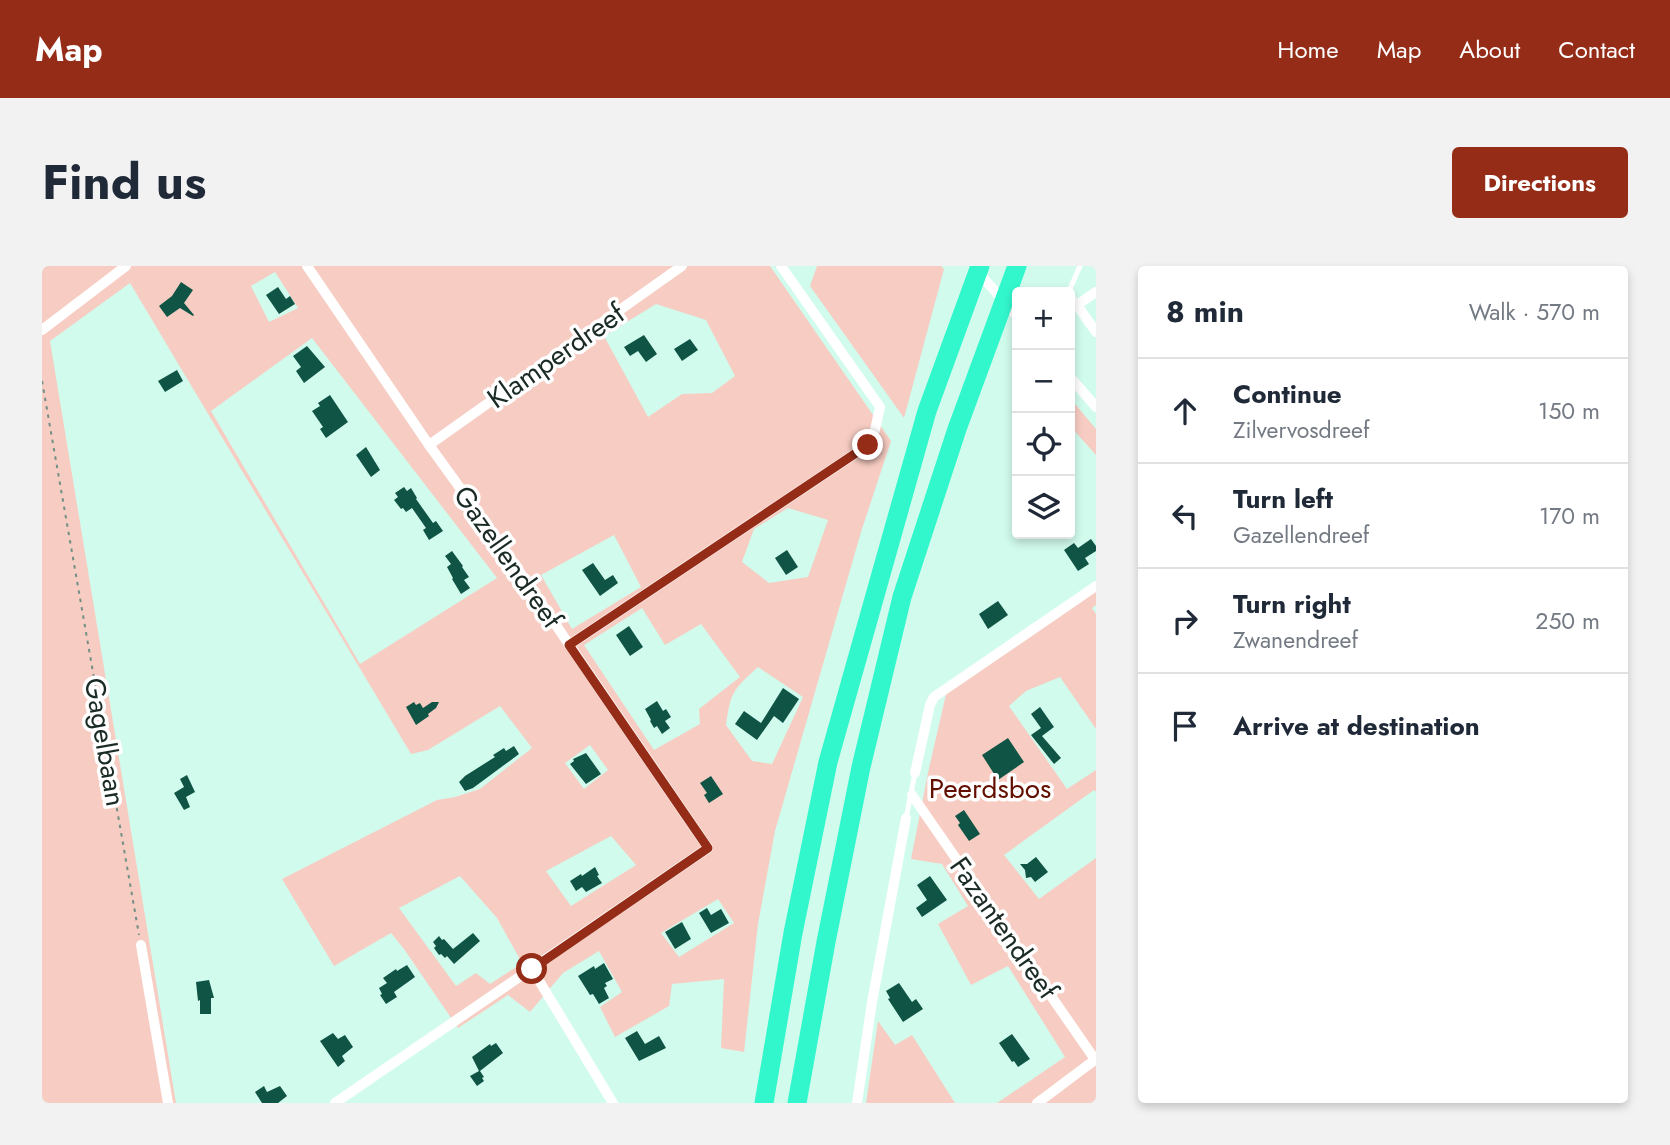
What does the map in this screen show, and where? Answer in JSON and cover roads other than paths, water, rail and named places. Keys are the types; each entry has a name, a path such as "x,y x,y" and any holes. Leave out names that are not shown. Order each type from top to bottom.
{"highway":[{"path":"764,1103 793,933 828,762 927,411 980,266"},
{"path":"797,1103 861,767 902,597 957,429 1017,266"}],"street":[{"path":"42,330 126,266"},
{"name":"Gazellendreef","path":"307,266 708,848 532,969"},
{"name":"Klamperdreef","path":"429,445 682,266"},
{"path":"569,645 868,445 875,430 880,407 781,266"},
{"path":"973,266 1012,310"},
{"path":"1096,292 1077,304 1096,331"},
{"path":"1075,383 1096,407"},
{"path":"915,773 934,697 1096,586"},
{"name":"Fazantendreef","path":"912,795 1096,1061"},
{"path":"857,1103 872,1003 906,818"},
{"path":"141,945 168,1103"},
{"path":"334,1103 532,969 613,1103"},
{"path":"1037,1103 1096,1061"}],"lane":[{"path":"1077,304 1070,289 1080,266"},
{"path":"906,818 915,773"}],"park label":[{"name":"Peerdsbos","path":"990,788"}]}
